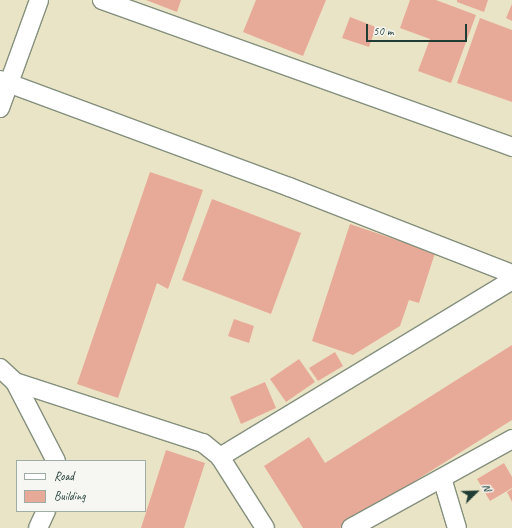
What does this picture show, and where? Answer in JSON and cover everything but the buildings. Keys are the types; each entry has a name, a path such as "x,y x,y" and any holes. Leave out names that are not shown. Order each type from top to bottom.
{"street":[{"path":"102,0 512,147"},
{"path":"0,108 4,82 34,2"},
{"path":"4,82 289,186 512,274"},
{"path":"220,457 512,280"},
{"path":"0,368 15,382 55,460"},
{"path":"15,382 203,443 220,457 265,528"},
{"path":"32,417 48,392"},
{"path":"351,528 512,439"},
{"path":"442,478 457,528"},
{"path":"38,528 46,512"}]}
